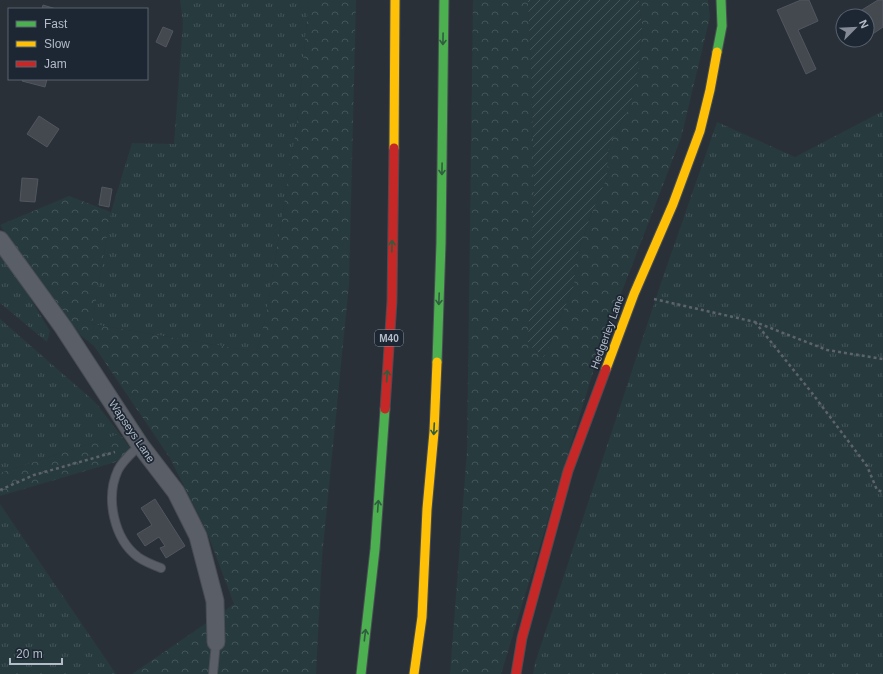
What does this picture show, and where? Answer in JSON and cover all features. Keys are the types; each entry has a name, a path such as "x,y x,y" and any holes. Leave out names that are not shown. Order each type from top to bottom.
{"main road":[{"name":"M40","path":"360,674 375,549 392,301 395,0"},
{"path":"414,674 422,617 427,509 434,432 441,243 444,0"},
{"name":"Hedgerley Lane","path":"516,674 522,638 568,470 634,294 673,204 700,131 710,90 722,26 721,0"}],"street":[{"name":"Wapseys Lane","path":"0,240 63,327 140,445 176,492 198,536 215,601 216,642"}],"lane":[{"path":"140,445 125,458 118,470 114,481 112,508 122,537 131,551 139,558 161,568"},
{"path":"213,674 216,642"}],"path":[{"path":"634,294 755,322 828,350 883,359"},
{"path":"755,322 812,393 867,466 877,490 883,492"},
{"path":"0,490 34,475 140,445"}],"green space":[{"path":"180,0 309,0 297,124 266,316 257,352 92,324 111,212 132,143 174,144 183,23"},
{"path":"309,0 356,0 349,284 322,557 316,674 132,674 234,604 207,532 170,458 94,346 66,324 0,225 69,196 111,212 92,324 257,352 266,316 297,124"},
{"path":"473,0 528,0 534,187 528,344 544,357 574,285 576,259 590,217 607,177 608,146 629,109 637,77 642,26 639,0 708,0 710,17 681,138 601,346 501,674 450,674 467,451"},
{"path":"528,0 639,0 642,26 637,77 629,109 608,146 607,177 590,217 576,259 574,285 544,357 528,344 534,187"},
{"path":"883,111 883,674 533,674 535,663 662,280 717,122 795,157"},
{"path":"0,248 50,331 47,342 0,303"},
{"path":"0,319 95,402 120,434 0,473"},
{"path":"120,434 136,456 0,496 0,473"},
{"path":"0,504 116,674 0,674"}],"building":[{"path":"801,0 809,0 818,21 798,30 816,69 806,74 777,10"},
{"path":"878,0 883,0 883,27 875,32 875,8 865,8"},
{"path":"43,5 53,8 42,8"},
{"path":"163,27 173,31 166,47 156,42"},
{"path":"22,80 47,80 45,87"},
{"path":"39,116 59,129 47,147 27,134"},
{"path":"22,178 38,179 35,202 20,201"},
{"path":"102,187 112,189 109,207 99,205"},
{"path":"155,499 185,546 166,558 160,548 165,546 159,537 145,546 137,534 152,525 141,508"}],"traffic: fast":[{"path":"437,362 441,243 444,0"},
{"path":"717,52 722,26 721,0"},
{"path":"361,674 375,549 385,409"}],"traffic: slow":[{"path":"394,148 395,0"},
{"path":"606,369 634,294 673,204 700,131 717,52"},
{"path":"414,674 422,617 427,509 434,432 437,362"}],"traffic: jam":[{"path":"385,409 392,301 394,148"},
{"path":"516,674 522,638 568,471 606,369"}]}
